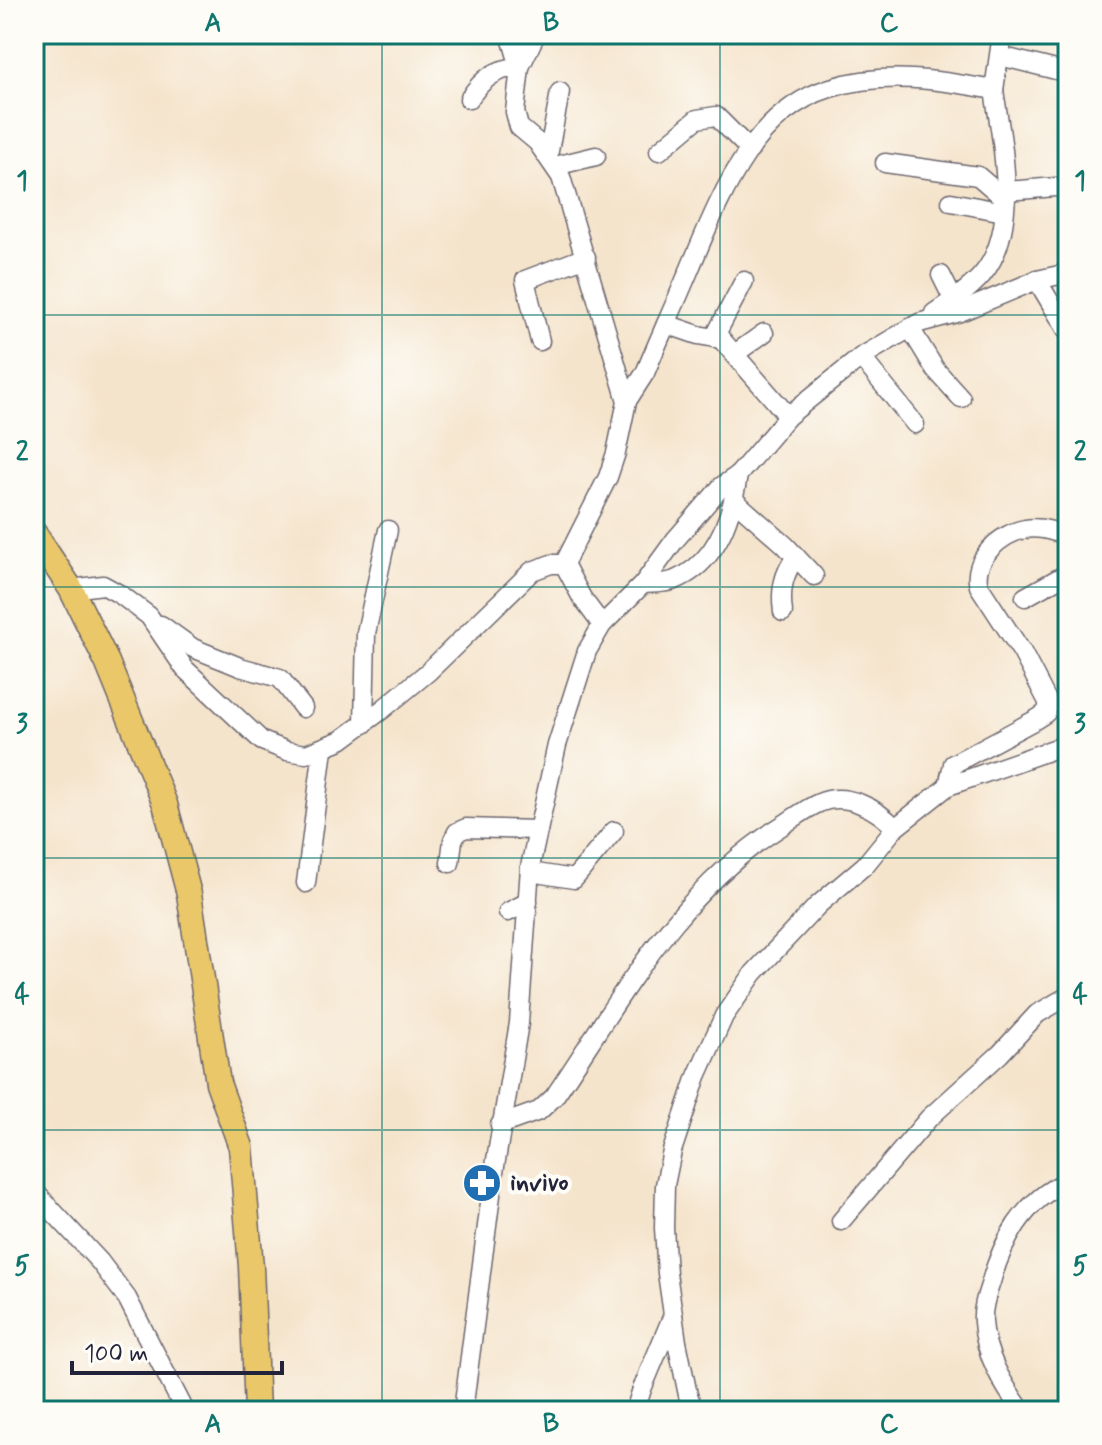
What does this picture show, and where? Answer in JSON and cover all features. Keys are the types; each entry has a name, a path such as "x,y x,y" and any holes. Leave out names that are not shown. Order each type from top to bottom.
{"main road":[{"path":"34,533 71,589 107,662 165,804 189,894 218,1083 241,1147 251,1267 257,1411"}],"street":[{"path":"510,34 520,67"},
{"path":"536,34 520,67 515,112 519,127 551,161 561,177 627,401"},
{"path":"463,1411 500,1125 519,1023 530,872 557,745 587,651 602,625 643,584 702,507 722,486 738,475 788,416 861,357 954,301 981,276 998,241 1006,201 994,90 1002,34"},
{"path":"1000,56 1068,73"},
{"path":"469,99 488,77 504,68 520,67"},
{"path":"564,564 608,477 627,401 645,373 727,186 750,150 780,118 804,100 830,88 897,78 945,81 994,90"},
{"path":"551,161 560,92"},
{"path":"659,151 697,119 716,116 750,150"},
{"path":"551,161 596,156"},
{"path":"885,163 978,176 1006,201"},
{"path":"951,202 1006,201 1068,186"},
{"path":"540,341 525,280 586,257"},
{"path":"915,325 960,312 1037,280 1068,273"},
{"path":"941,275 954,301"},
{"path":"1037,280 1068,332"},
{"path":"714,338 744,281"},
{"path":"666,324 721,339 788,416"},
{"path":"915,325 935,369 961,398"},
{"path":"736,353 764,333"},
{"path":"861,357 915,424"},
{"path":"643,584 674,581 705,562 718,540 734,500 738,475"},
{"path":"734,500 814,576"},
{"path":"948,786 953,764 1035,720 1046,713 1049,704 1022,652 979,586 980,563 1008,534 1025,529 1048,530 1068,537"},
{"path":"364,724 366,633 388,530"},
{"path":"783,612 783,580 796,557"},
{"path":"149,616 185,669 262,741 287,751 306,754 341,740 364,724 428,672 532,571 551,564 564,564"},
{"path":"564,564 582,598 602,625"},
{"path":"1025,597 1068,573"},
{"path":"71,589 103,585 193,648 240,667 280,678 303,708"},
{"path":"694,1411 688,1395 673,1315 664,1228 665,1185 672,1151 707,1052 724,1016 754,973 818,905 865,865 895,828 948,786 1068,744"},
{"path":"306,883 323,749"},
{"path":"500,1125 539,1111 554,1097 670,925 703,887 738,855 821,802 848,800 884,816 895,828"},
{"path":"450,863 453,840 457,832 466,828 538,830"},
{"path":"530,872 574,879 614,831"},
{"path":"508,912 528,902"},
{"path":"841,1221 929,1118 1000,1054 1037,1014 1068,996"},
{"path":"1022,1411 1004,1386 992,1360 983,1322 985,1304 999,1253 1017,1221 1041,1199 1068,1181"},
{"path":"34,1191 100,1262 127,1298 185,1411"},
{"path":"635,1411 673,1315"}],"place":[{"name":"invivo","path":"482,1183"}]}
